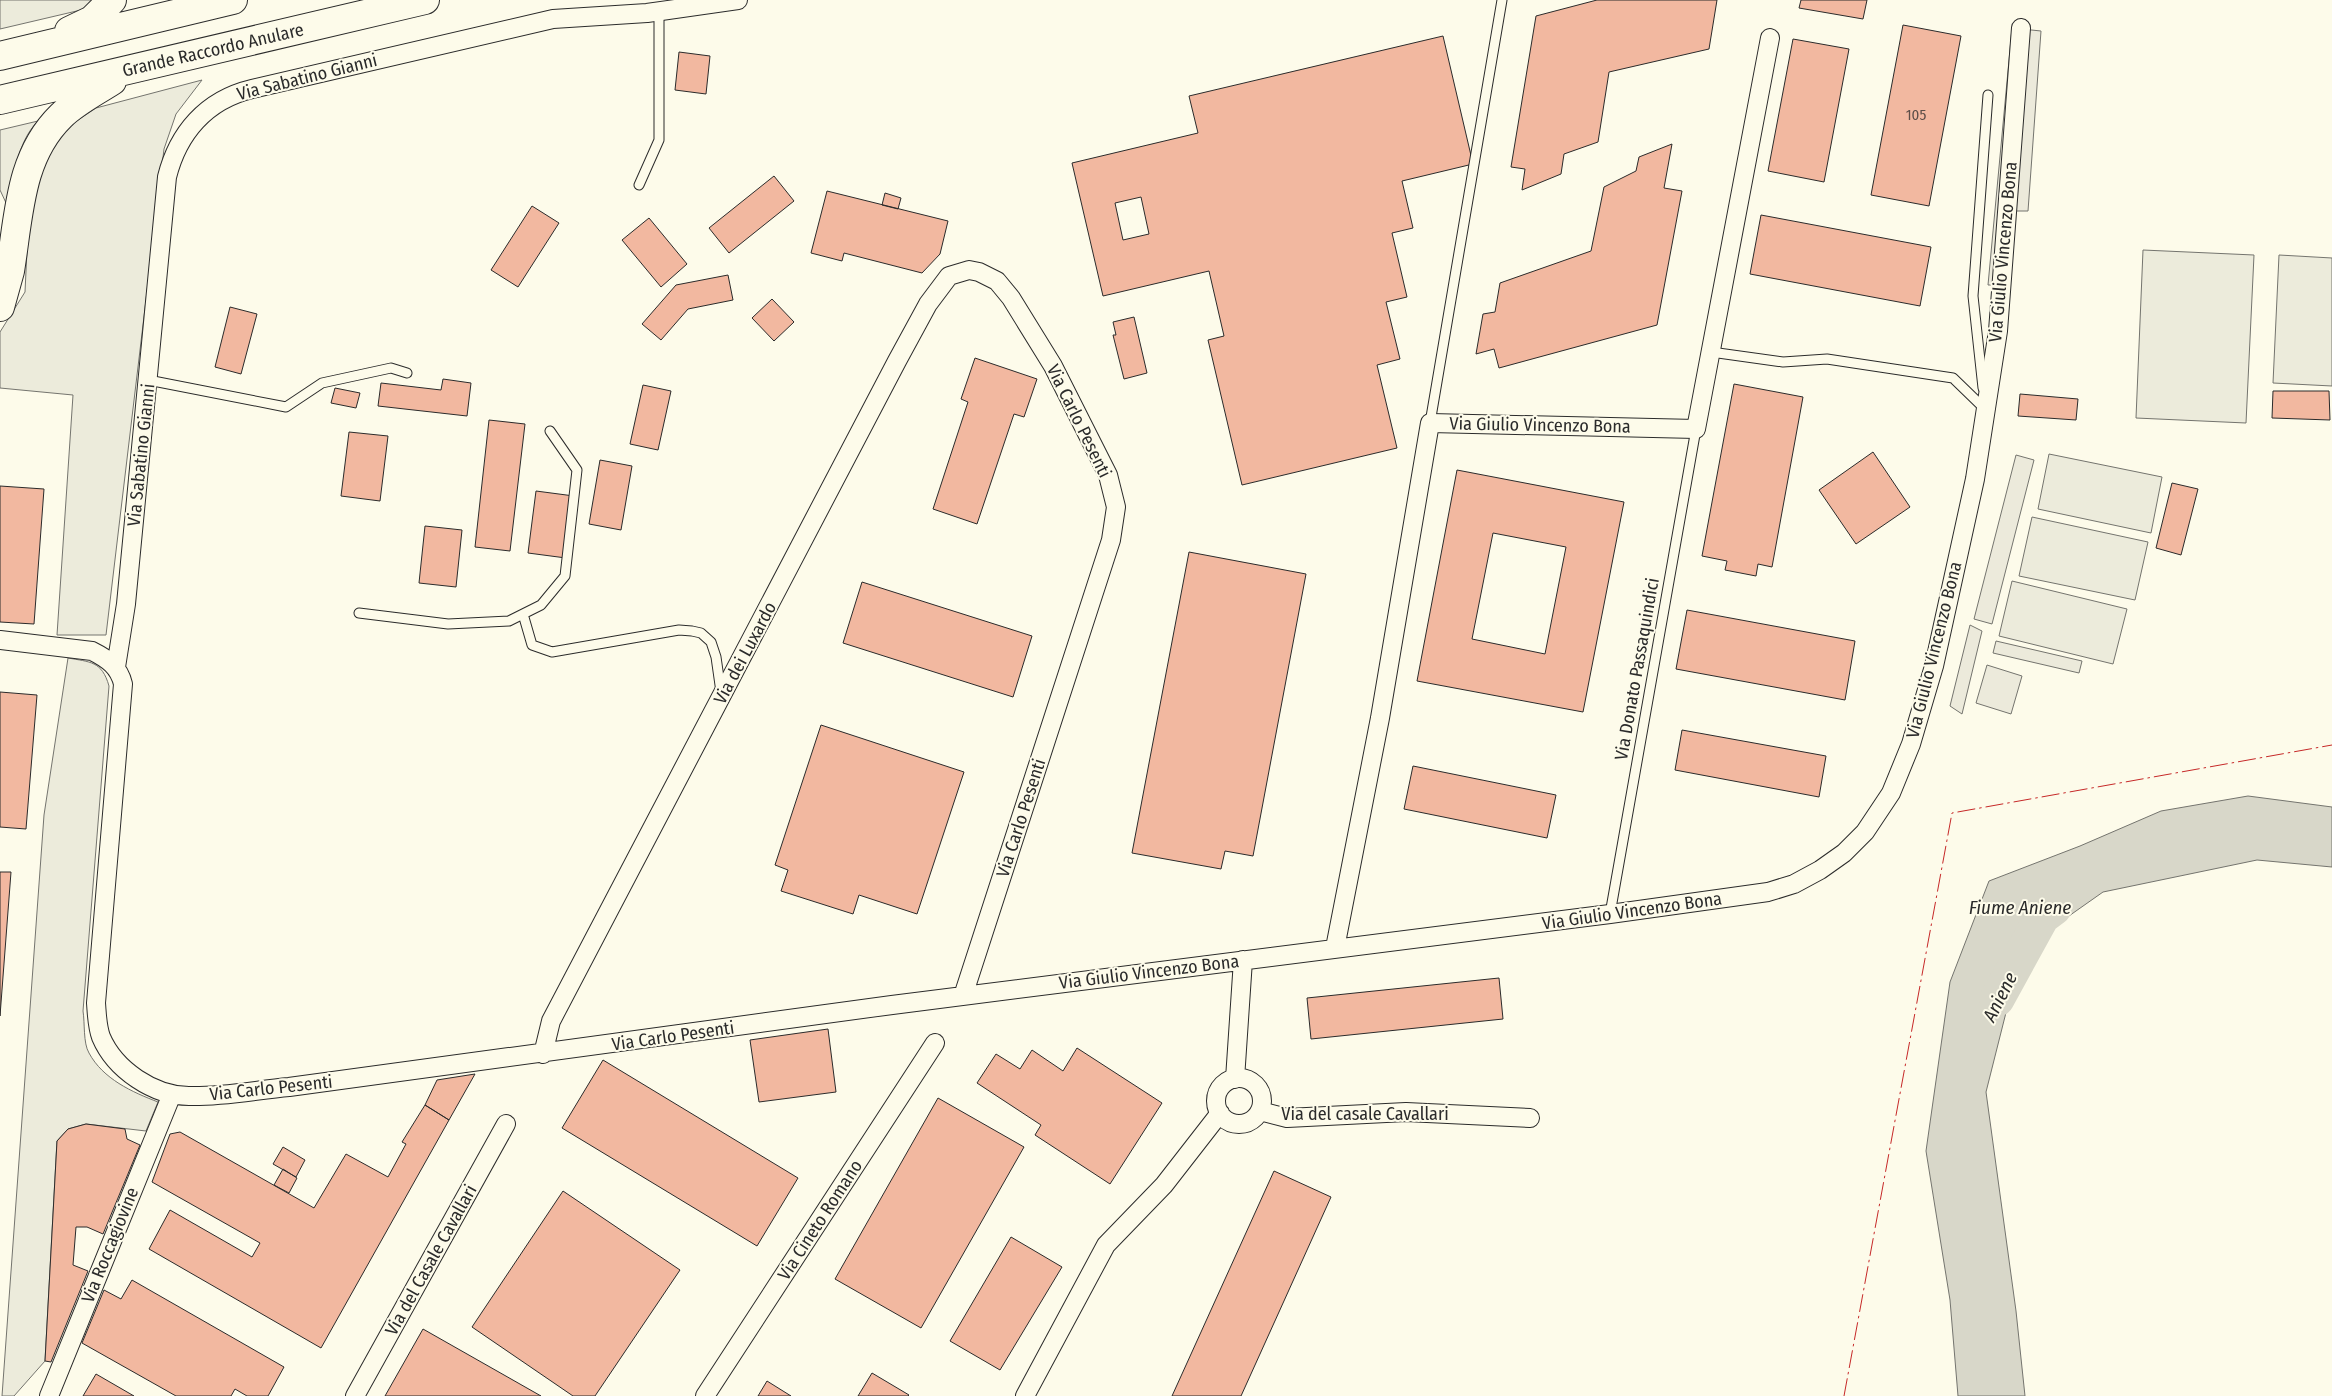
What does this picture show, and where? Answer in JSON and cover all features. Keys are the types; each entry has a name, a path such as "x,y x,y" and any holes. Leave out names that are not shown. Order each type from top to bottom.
{"highway":[{"path":"29,49 92,20 112,0"},
{"path":"0,56 233,0"},
{"name":"Grande Raccordo Anulare","path":"0,100 425,0"},
{"path":"0,306 10,271 26,174 36,148 52,126 72,106 130,69"},
{"path":"0,217 8,244 10,271"}],"street":[{"name":"Via Sabatino Gianni","path":"116,667 126,604 167,177 180,140 189,127 211,106 237,92 553,19 659,12 738,0"},
{"name":"Via Giulio Vincenzo Bona","path":"963,996 1610,914 1768,892 1794,884 1820,870 1844,853 1865,832 1891,793 1901,770 1934,666 1975,479 1998,331 2021,28"},
{"path":"1696,429 1770,38"},
{"name":"Via dei Luxardo","path":"543,1054 551,1021 928,304 949,276 969,270"},
{"name":"Via Carlo Pesenti","path":"116,667 123,684 96,1003 97,1021 101,1037 108,1049 128,1072 155,1088 172,1094 189,1096 289,1087 963,996 1111,540 1116,507 1108,475 1032,331 1002,286 989,276 969,270"},
{"name":"Via Giulio Vincenzo Bona","path":"1335,948 1380,718 1430,423 1696,429"},
{"path":"0,640 92,651 116,667"},
{"path":"1028,1390 1106,1245 1164,1184 1220,1113 1217,1099 1219,1092 1229,1081 1236,1079 1243,960"},
{"name":"Via Cineto Romano","path":"706,1396 935,1043"},
{"name":"Via del casale Cavallari","path":"1220,1113 1224,1118 1237,1124 1250,1121 1260,1111 1262,1104 1260,1090 1249,1081 1236,1079"},
{"name":"Via Roccagiovine","path":"49,1396 172,1094"},
{"name":"Via del casale Cavallari","path":"1260,1111 1287,1118 1406,1112 1530,1118"},
{"name":"Via del Casale Cavallari","path":"355,1396 506,1124"}],"lane":[{"path":"1430,423 1502,0"},
{"path":"639,185 659,140 659,12"},
{"path":"1986,410 1972,296 1988,95"},
{"path":"1711,352 1783,362 1828,359 1953,378 1986,410"},
{"path":"148,380 286,407 322,383 391,368 407,373"},
{"name":"Via Donato Passaquindici","path":"1610,914 1696,429"},
{"path":"358,614 448,624 509,620 541,605 565,576 577,470 550,431"},
{"path":"523,614 532,645 552,652 680,630 701,633 711,642 716,657 721,697"}],"shaded area":[{"path":"0,0 94,0 81,10 0,29"},
{"path":"2012,28 2041,31 2028,211 2014,211 2008,285 1988,285"},
{"path":"202,80 176,114 164,149 106,635 57,635 73,395 0,388 0,332 25,292 29,209 36,169 69,126 96,108"},
{"path":"38,121 31,129 21,149 7,205 0,190 0,130"},
{"path":"2143,250 2254,255 2246,423 2136,418"},
{"path":"2279,255 2332,258 2332,386 2273,383"},
{"path":"2049,454 2162,477 2151,533 2038,509"},
{"path":"2016,455 2034,460 1992,624 1974,619"},
{"path":"2032,517 2148,542 2135,600 2019,576"},
{"path":"2012,581 2127,609 2113,664 1999,636"},
{"path":"1970,625 1982,631 1962,714 1950,706"},
{"path":"1996,641 2082,661 2079,673 1993,653"},
{"path":"68,658 89,662 99,667 109,686 83,1011 87,1049 102,1070 119,1084 158,1102 146,1131 86,1124 68,1129 57,1141 45,1361 14,1396 2,1396 44,815"},
{"path":"1987,665 2022,676 2011,714 1976,703"}],"water":[{"name":"Fiume Aniene","path":"2248,796 2332,807 2332,867 2257,860 2103,892 2022,949 1986,1092 2016,1311 2025,1396 1958,1396 1950,1300 1926,1151 1950,982 1989,881 2080,846 2161,811"}],"building":[{"path":"1597,0 1717,0 1709,49 1609,72 1598,142 1564,154 1561,174 1522,190 1525,169 1511,167 1536,16"},
{"path":"1801,0 1867,0 1863,19 1799,8"},
{"path":"1903,25 1961,36 1929,206 1871,195"},
{"path":"1443,36 1473,164 1402,181 1413,228 1392,233 1407,297 1386,302 1400,359 1377,365 1397,448 1242,485 1208,340 1224,336 1209,271 1103,296 1072,163 1198,133 1189,96","holes":["1141,197 1149,234 1123,240 1115,203"]},
{"path":"1793,39 1849,49 1824,182 1768,171"},
{"path":"679,52 710,56 706,94 675,90"},
{"path":"1672,144 1664,188 1682,191 1657,325 1499,368 1494,349 1476,354 1483,314 1495,312 1500,283 1591,251 1604,187 1636,171 1639,157"},
{"path":"774,176 794,201 729,253 709,228"},
{"path":"827,191 948,221 940,254 922,273 844,253 842,261 811,253"},
{"path":"885,193 901,198 898,209 882,205"},
{"path":"532,206 559,223 518,287 491,270"},
{"path":"1761,215 1931,247 1920,306 1750,274"},
{"path":"649,218 687,264 661,287 622,240"},
{"path":"728,275 733,300 688,309 661,340 642,324 676,285"},
{"path":"772,299 794,322 774,341 752,318"},
{"path":"230,307 257,314 241,374 215,367"},
{"path":"1134,317 1147,373 1124,379 1113,335 1116,335 1113,322"},
{"path":"975,358 1037,379 1024,417 1014,414 977,524 933,509 968,402 961,399"},
{"path":"443,379 471,383 467,416 378,406 381,383 441,390"},
{"path":"1734,384 1803,397 1772,567 1758,564 1756,576 1725,570 1727,561 1702,556"},
{"path":"643,385 671,391 658,450 630,444"},
{"path":"335,388 360,393 356,408 331,403"},
{"path":"2273,391 2329,391 2330,420 2272,418"},
{"path":"2020,394 2078,399 2076,420 2018,416"},
{"path":"489,420 525,424 510,551 475,547"},
{"path":"349,432 388,436 380,501 341,496"},
{"path":"1873,452 1910,507 1856,544 1819,490"},
{"path":"600,460 632,466 621,530 589,524"},
{"path":"1457,470 1624,502 1583,712 1417,681","holes":["1493,533 1566,547 1545,654 1472,639"]},
{"path":"2172,483 2198,489 2181,555 2156,548"},
{"path":"0,486 44,489 34,624 0,622"},
{"path":"536,491 574,496 566,558 528,553"},
{"path":"425,526 462,530 456,587 419,583"},
{"path":"1189,552 1306,574 1253,856 1225,851 1221,869 1132,853"},
{"path":"862,582 1032,636 1013,697 843,643"},
{"path":"1687,610 1855,641 1845,700 1676,669"},
{"path":"0,692 37,695 26,829 0,827"},
{"path":"821,725 964,772 917,914 859,895 853,914 781,891 788,870 775,865"},
{"path":"1682,730 1826,756 1819,797 1675,770"},
{"path":"1413,766 1556,795 1547,838 1404,809"},
{"path":"0,872 11,872 0,1016"},
{"path":"1499,978 1503,1019 1311,1039 1307,998"},
{"path":"828,1029 836,1092 759,1102 750,1040"},
{"path":"1077,1048 1162,1103 1110,1184 1035,1135 1041,1125 977,1083 996,1054 1020,1069 1032,1050 1063,1071"},
{"path":"603,1060 798,1178 757,1246 562,1128"},
{"path":"475,1074 449,1120 425,1105 437,1080"},
{"path":"938,1098 1024,1147 921,1328 835,1279"},
{"path":"425,1105 449,1120 321,1348 149,1249 170,1210 252,1257 260,1243 152,1182 170,1134 180,1132 314,1208 346,1154 388,1177 406,1144 402,1142"},
{"path":"86,1124 125,1129 127,1139 140,1145 103,1234 87,1227 76,1227 73,1265 88,1271 51,1362 45,1361 57,1141 68,1129"},
{"path":"283,1147 305,1160 296,1177 273,1164"},
{"path":"283,1169 297,1178 289,1193 274,1185"},
{"path":"1274,1171 1331,1197 1241,1396 1172,1396"},
{"path":"563,1191 680,1270 595,1396 573,1396 472,1327"},
{"path":"1011,1237 1062,1267 1000,1370 950,1341"},
{"path":"132,1280 284,1367 268,1396 247,1396 235,1389 231,1396 176,1396 82,1343 104,1290 121,1299"},
{"path":"423,1329 541,1396 385,1396"},
{"path":"872,1373 909,1395 858,1396"},
{"path":"96,1374 134,1396 83,1396"},
{"path":"767,1381 791,1396 758,1396"}],"waterway":[{"name":"Aniene","path":"1997,999 2042,917 2054,908"}],"power":[{"path":"1844,1396 1952,813 2332,745"}]}
